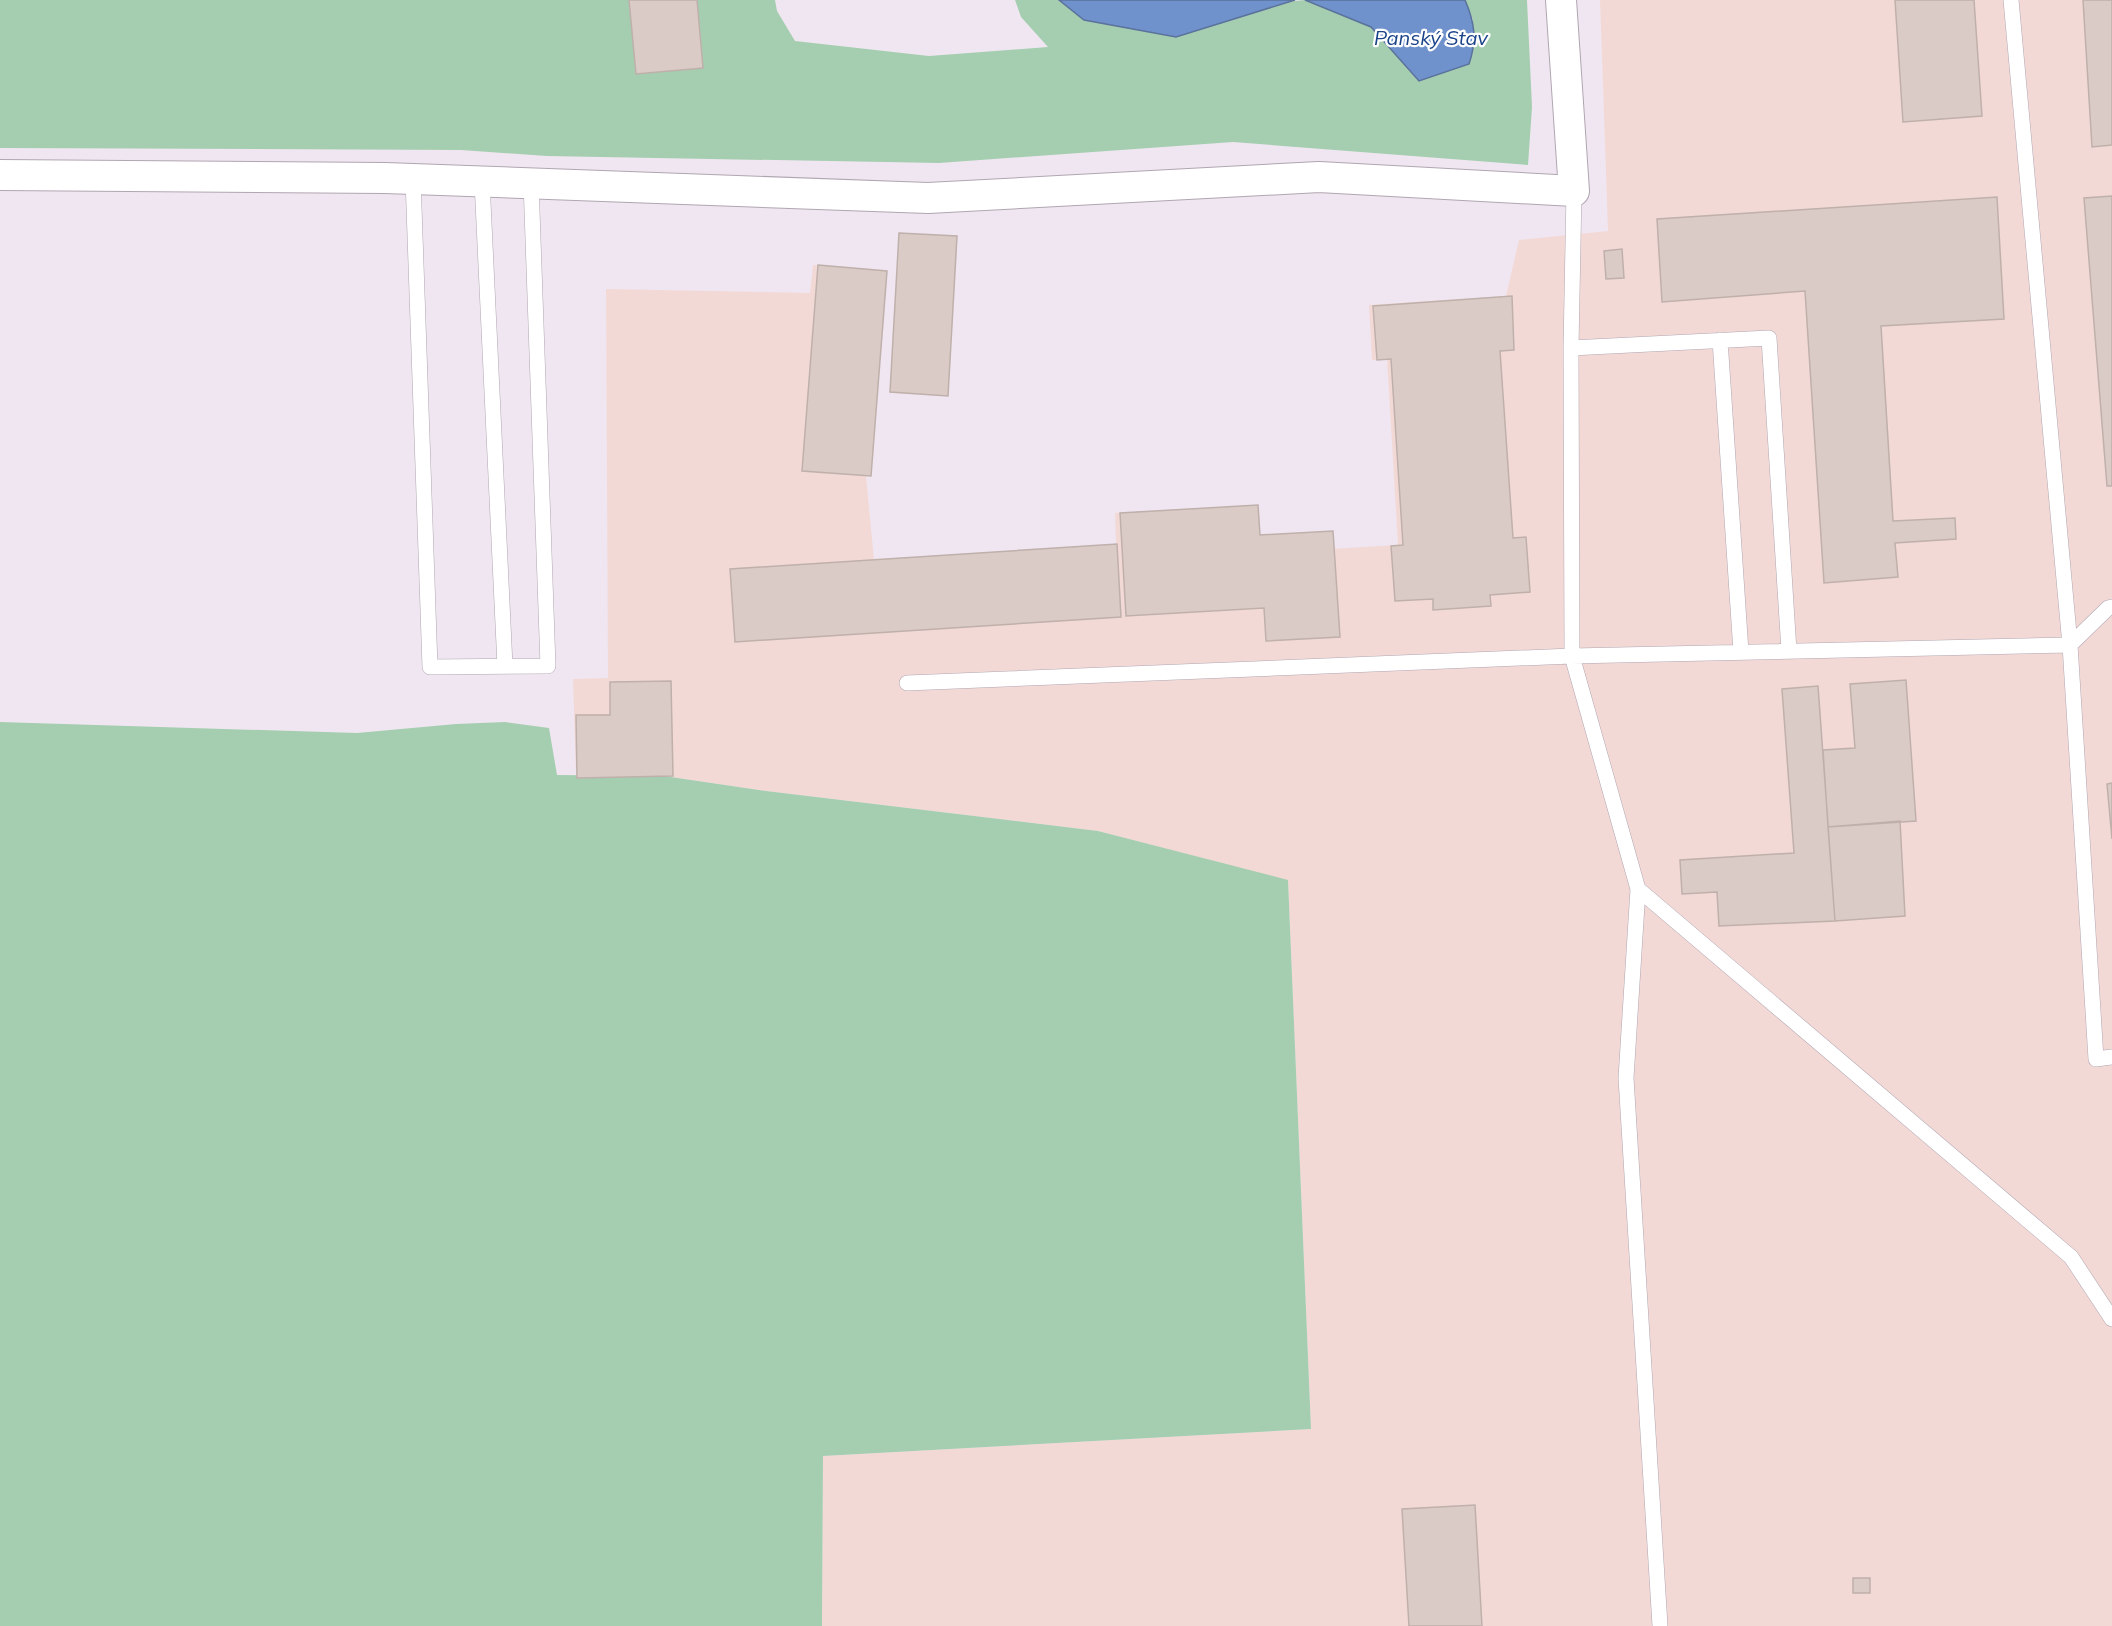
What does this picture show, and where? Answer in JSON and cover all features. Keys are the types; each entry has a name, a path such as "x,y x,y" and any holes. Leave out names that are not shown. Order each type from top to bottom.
{"street":[{"path":"0,175 413,178 928,198 1319,177 1574,191 1561,0"}],"lane":[{"path":"2011,0 2070,645 2096,1059 2112,1057"},
{"path":"413,178 430,667 548,666 531,182"},
{"path":"482,181 505,666"},
{"path":"1574,191 1571,348 1572,656 1638,889 1626,1078 1660,1626"},
{"path":"1571,348 1769,338 1789,651"},
{"path":"1720,340 1741,652"},
{"path":"907,683 1572,656 2070,645 2108,608 2112,607"},
{"path":"1638,889 2071,1257 2112,1318"}],"shaded area":[{"path":"1600,0 2112,0 2112,1626 822,1626 823,1456 1311,1429 1288,881 1098,831 766,791 664,776 576,775 573,679 608,678 606,289 810,293 813,265 876,270 866,476 874,560 1116,544 1115,513 1252,505 1255,535 1328,531 1330,549 1398,545 1387,359 1372,360 1369,305 1506,296 1519,240 1608,231"}],"green space":[{"path":"0,0 775,0 777,11 795,41 929,56 1048,47 1021,17 1015,0 1059,0 1084,20 1305,0 1371,27 1419,81 1473,20 1465,0 1527,0 1532,107 1528,165 1233,142 939,163 547,156 461,150 0,148"},
{"path":"0,722 357,733 505,722 549,728 557,775 664,776 766,791 1098,831 1288,880 1311,1429 823,1456 822,1626 0,1626"}],"water":[{"path":"1059,0 1295,0 1176,37 1084,20"},
{"name":"Panský Stav","path":"1305,0 1465,0 1474,32 1469,64 1419,81 1371,27"}],"building":[{"path":"629,0 697,0 703,68 636,74"},
{"path":"1895,0 1974,0 1982,116 1903,122"},
{"path":"2083,0 2112,0 2112,145 2092,147"},
{"path":"2112,196 2112,486 2107,486 2084,198"},
{"path":"1997,197 2004,319 1881,326 1893,521 1955,518 1956,539 1895,543 1898,577 1824,583 1805,291 1662,302 1657,219"},
{"path":"899,233 957,236 948,396 890,392"},
{"path":"1622,249 1624,278 1606,279 1604,251"},
{"path":"818,265 887,271 871,476 802,471"},
{"path":"1512,296 1514,350 1500,351 1513,538 1526,537 1530,592 1490,595 1491,606 1433,610 1433,599 1395,601 1391,546 1403,545 1391,359 1377,360 1373,306"},
{"path":"1258,505 1260,535 1333,531 1340,637 1266,641 1264,608 1126,616 1120,513"},
{"path":"1117,544 1121,617 735,642 730,569"},
{"path":"1906,680 1916,821 1828,827 1823,750 1855,748 1850,684"},
{"path":"671,681 673,776 577,778 576,715 610,715 610,682"},
{"path":"1818,686 1835,921 1719,926 1717,892 1682,894 1680,860 1794,853 1782,689"},
{"path":"2112,783 2112,839 2107,784"},
{"path":"1900,821 1905,916 1835,921 1828,827"},
{"path":"1475,1505 1482,1626 1409,1626 1402,1509"},
{"path":"1853,1578 1870,1578 1870,1593 1853,1593"}]}
